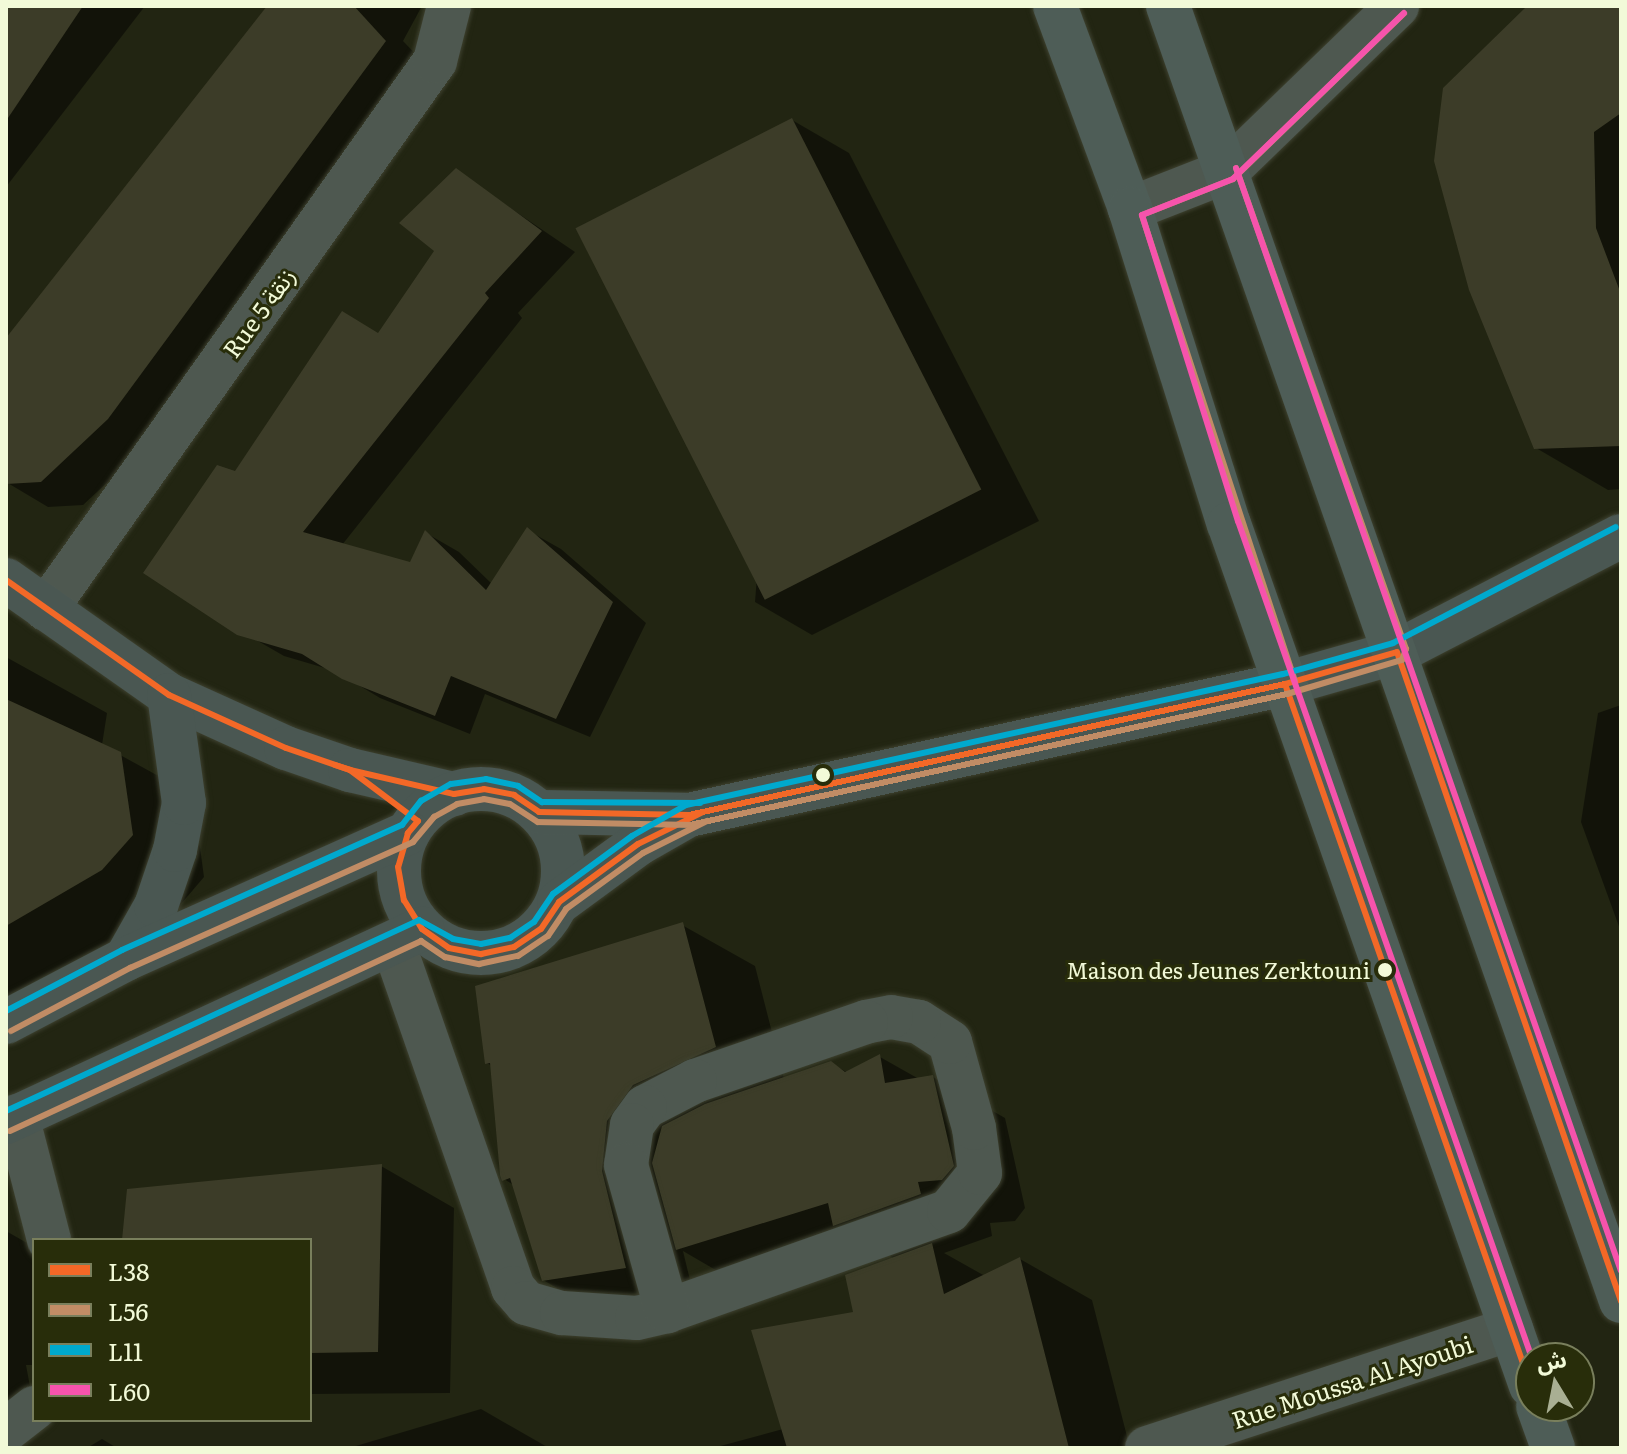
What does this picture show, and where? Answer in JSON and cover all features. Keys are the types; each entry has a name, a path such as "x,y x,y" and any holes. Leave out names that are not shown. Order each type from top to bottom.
{"main road":[{"path":"1055,6 1130,209 1285,684 1516,1342"},
{"path":"1168,6 1397,652 1621,1301"},
{"path":"539,812 689,815 1285,684 1397,652 1621,536"},
{"path":"6,580 169,695 350,770 454,794 484,789 514,795 539,812 557,838 562,859 559,902"},
{"path":"126,959 156,906 175,850 184,803 169,695"},
{"path":"350,770 413,827"},
{"path":"6,1022 126,959 413,827 454,794"},
{"path":"12,1119 407,936 481,954 514,947 541,929 559,902 638,844 689,815"},
{"path":"407,936 398,867 413,827"},
{"path":"1544,1422 1553,1448"}],"street":[{"name":"Rue 5 زنقة","path":"46,609 435,61 449,6"},
{"path":"1130,209 1227,171 1397,6"},
{"path":"407,936 513,1288 526,1303 585,1316 637,1318 667,1311 949,1211 980,1173 974,1128 950,1042 919,1022 891,1017 866,1022 695,1081 645,1107 632,1125 626,1165 667,1311"},
{"path":"12,1119 48,1238"},
{"name":"Rue Moussa Al Ayoubi","path":"1147,1448 1511,1329"},
{"path":"6,1430 32,1410"}],"building":[{"path":"6,6 83,6 6,121"},
{"path":"267,6 354,6 386,41 108,419 41,482 6,484 6,338"},
{"path":"1527,6 1621,6 1621,113 1594,132 1596,228 1621,294 1621,446 1534,449 1469,290 1434,161 1443,88"},
{"path":"792,118 981,490 765,600 575,228"},
{"path":"456,168 542,231 485,293 489,298 303,532 410,562 425,530 486,590 527,527 613,602 556,719 451,676 435,716 342,679 302,654 237,635 143,573 217,465 235,471 342,311 378,333 434,251 399,223"},
{"path":"6,699 121,752 133,835 102,870 6,926"},
{"path":"683,922 716,1047 633,1085 607,1121 602,1171 626,1268 542,1281 510,1178 502,1181 500,1175 490,1063 485,1064 475,986"},
{"path":"880,1054 885,1083 933,1075 954,1166 942,1180 918,1182 921,1194 833,1226 828,1203 676,1250 652,1163 662,1126 705,1104 831,1061 845,1072"},
{"path":"382,1164 378,1352 312,1353 312,1238 122,1238 127,1189"},
{"path":"932,1243 944,1294 1020,1257 1069,1448 787,1448 751,1330 853,1312 845,1275"}],"transit line":[{"name":"L56","path":"1295,681 1142,215 1233,179 1404,13"},
{"name":"L60","path":"1404,13 1233,179 1142,215 1238,521 1526,1342"},
{"name":"L56","path":"11,1031 130,968 413,842 434,817 457,804 484,799 510,804 538,822 690,825 1287,694 1402,660 1406,649 1236,168"},
{"name":"L60","path":"1236,168 1621,1271"},
{"name":"L11","path":"6,1111 419,920 453,939 481,944 510,938 534,922 553,894 632,836 686,805 1283,674 1393,643 1616,527"},
{"name":"L38","path":"6,580 169,695 286,748 350,770 454,794 484,789 514,795 539,812 689,815 1285,684 1397,652 1621,1301"},
{"name":"L38","path":"1285,684 1516,1342"},
{"name":"L38","path":"335,765 350,770 418,821 408,833 398,867 404,900 422,929 449,948 481,954 514,947 541,929 559,902 638,844 703,812"},
{"name":"L11","path":"6,1011 122,950 402,825 421,801 451,784 486,779 518,786 542,802 700,803"},
{"name":"L56","path":"10,1131 421,941 445,957 479,964 518,956 548,936 566,909 643,853 707,821"}],"place":[{"name":"Maison des Jeunes Zerktouni","path":"1385,970"}]}
